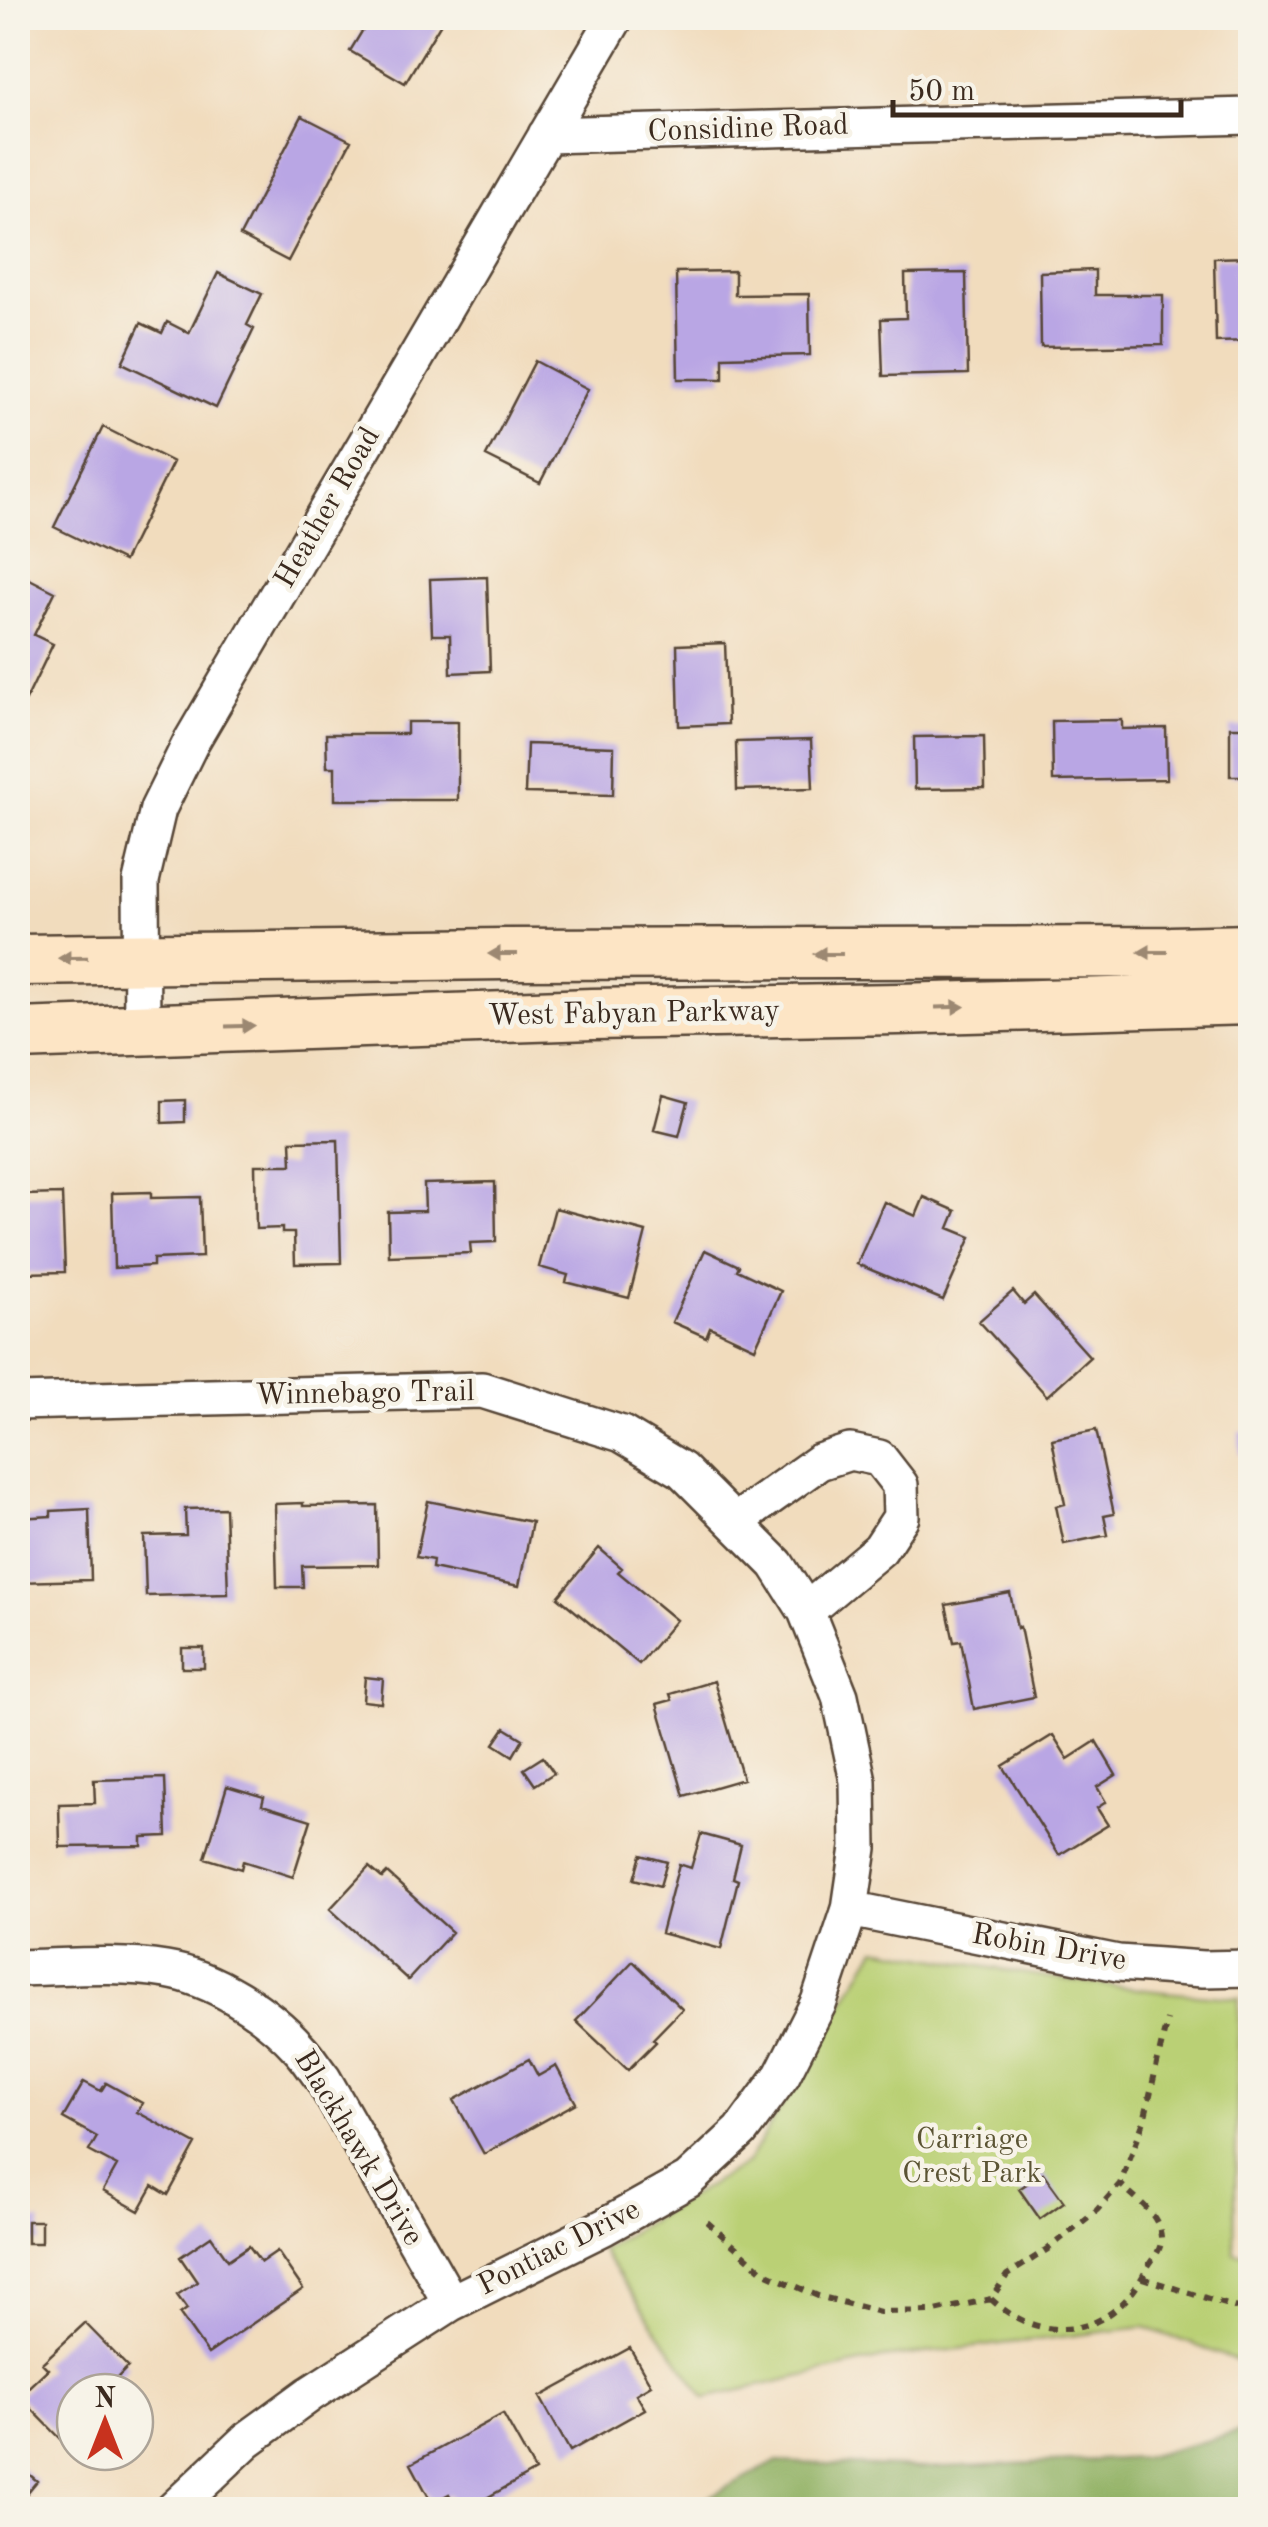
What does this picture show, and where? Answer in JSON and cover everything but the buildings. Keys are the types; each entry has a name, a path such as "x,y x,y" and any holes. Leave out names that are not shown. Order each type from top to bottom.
{"main road":[{"name":"West Fabyan Parkway","path":"18,960 1250,950"},
{"name":"West Fabyan Parkway","path":"18,1034 572,1014 1250,999"}],"street":[{"name":"Heather Road","path":"142,1030 141,881 158,810 191,742 614,18"},
{"name":"Considine Road","path":"546,134 1250,116"},
{"name":"Winnebago Trail","path":"18,1402 482,1390 622,1434 682,1470 776,1564 806,1611 840,1696 858,1781 859,1848 850,1908"},
{"path":"735,1522 819,1462 850,1452 879,1458 900,1485 901,1517 880,1549 806,1611"},
{"name":"Robin Drive","path":"850,1908 1118,1963 1250,1968"},
{"name":"Pontiac Drive","path":"172,2510 248,2440 294,2405 451,2303 604,2227 688,2180 741,2131 782,2075 819,2002 850,1908"},
{"name":"Blackhawk Drive","path":"18,1968 120,1966 168,1970 224,1990 273,2024 298,2046 322,2079 451,2303"}],"path":[{"path":"707,2222 765,2273 818,2296 880,2312 935,2311 991,2300 1007,2275 1097,2210 1120,2184 1144,2121 1167,2020"},
{"path":"991,2300 1026,2323 1056,2330 1086,2327 1127,2302 1160,2252 1160,2228 1146,2208 1120,2184"},
{"path":"1142,2278 1250,2312"}],"green space":[{"name":"Carriage Crest Park","path":"876,1948 1102,1985 1239,1998 1234,2253 1250,2254 1250,2365 1144,2327 883,2358 705,2398 601,2250 748,2162"},
{"path":"1250,2429 1250,2509 685,2509 776,2462 922,2468 1142,2458"}]}
